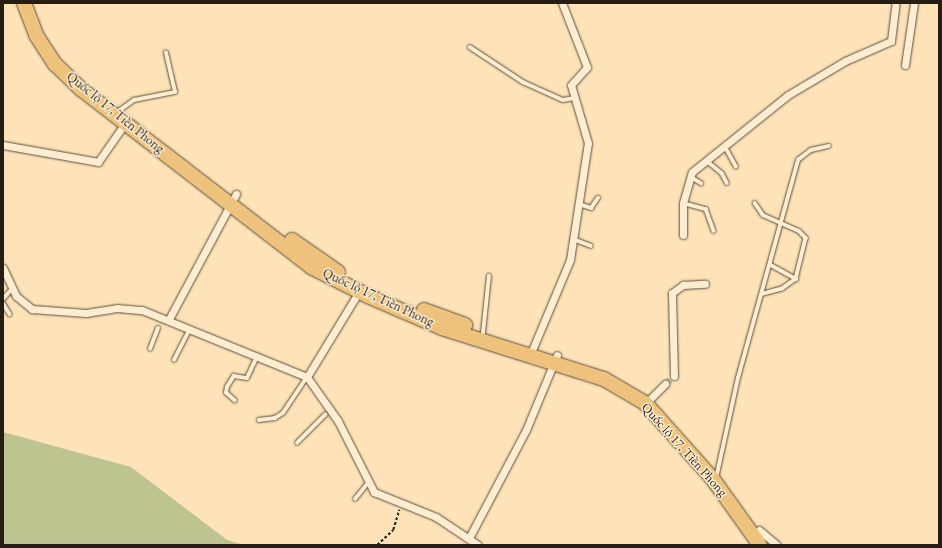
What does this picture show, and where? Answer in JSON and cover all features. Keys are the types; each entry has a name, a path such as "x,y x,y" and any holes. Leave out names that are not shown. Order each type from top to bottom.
{"highway":[{"name":"Quốc lộ 17, Tiền Phong","path":"24,3 36,35 55,64 124,118 360,289 442,328 555,358 613,377 649,400 717,474 768,545"},
{"name":"Quốc lộ 17, Tiền Phong","path":"33,3 47,36 66,63 124,118"},
{"name":"Quốc lộ 17, Tiền Phong","path":"360,289 483,333 533,348 604,379 645,403 712,478 760,545"}],"street":[{"path":"533,348 570,260 572,239 588,143 571,80 587,67 562,3"},
{"path":"683,235 683,203 690,176 707,161 726,148 788,95 845,61 891,41 896,3"},
{"path":"906,65 914,3"},
{"path":"3,145 98,162 124,118"},
{"path":"165,318 198,264 234,198"},
{"path":"3,268 12,289 22,303 32,309 86,313 117,308 165,318 256,359 307,377 330,410 368,483 384,499 436,517 478,545"},
{"path":"674,376 672,293 683,285 705,284"},
{"path":"307,377 344,319 360,289"},
{"path":"469,538 526,430 535,411 555,358"},
{"path":"649,400 665,384"},
{"path":"758,530 777,545"}],"lane":[{"path":"470,46 529,85 563,100 575,98"},
{"path":"124,118 134,100 175,92 166,54"},
{"path":"717,474 738,378 784,223 798,160 811,150 829,146"},
{"path":"726,148 736,166"},
{"path":"707,161 722,173 727,183"},
{"path":"690,176 701,183"},
{"path":"578,204 592,208 598,198"},
{"path":"683,203 706,209 714,231"},
{"path":"755,204 763,214 784,223 806,238 796,279 782,289 763,294"},
{"path":"572,239 591,246"},
{"path":"771,265 796,279"},
{"path":"483,333 489,276"},
{"path":"3,299 12,289"},
{"path":"3,303 10,314"},
{"path":"150,349 158,328"},
{"path":"174,360 190,328"},
{"path":"235,401 226,393 227,387 234,376 247,378 256,359"},
{"path":"259,420 275,418 283,413 307,377"},
{"path":"297,443 325,415"},
{"path":"355,499 368,483"}],"path":[{"path":"377,545 393,530 401,504"}],"green space":[{"path":"3,432 131,467 227,540 244,545 3,545"}],"tunnel":[{"path":"665,384 674,376"}]}
